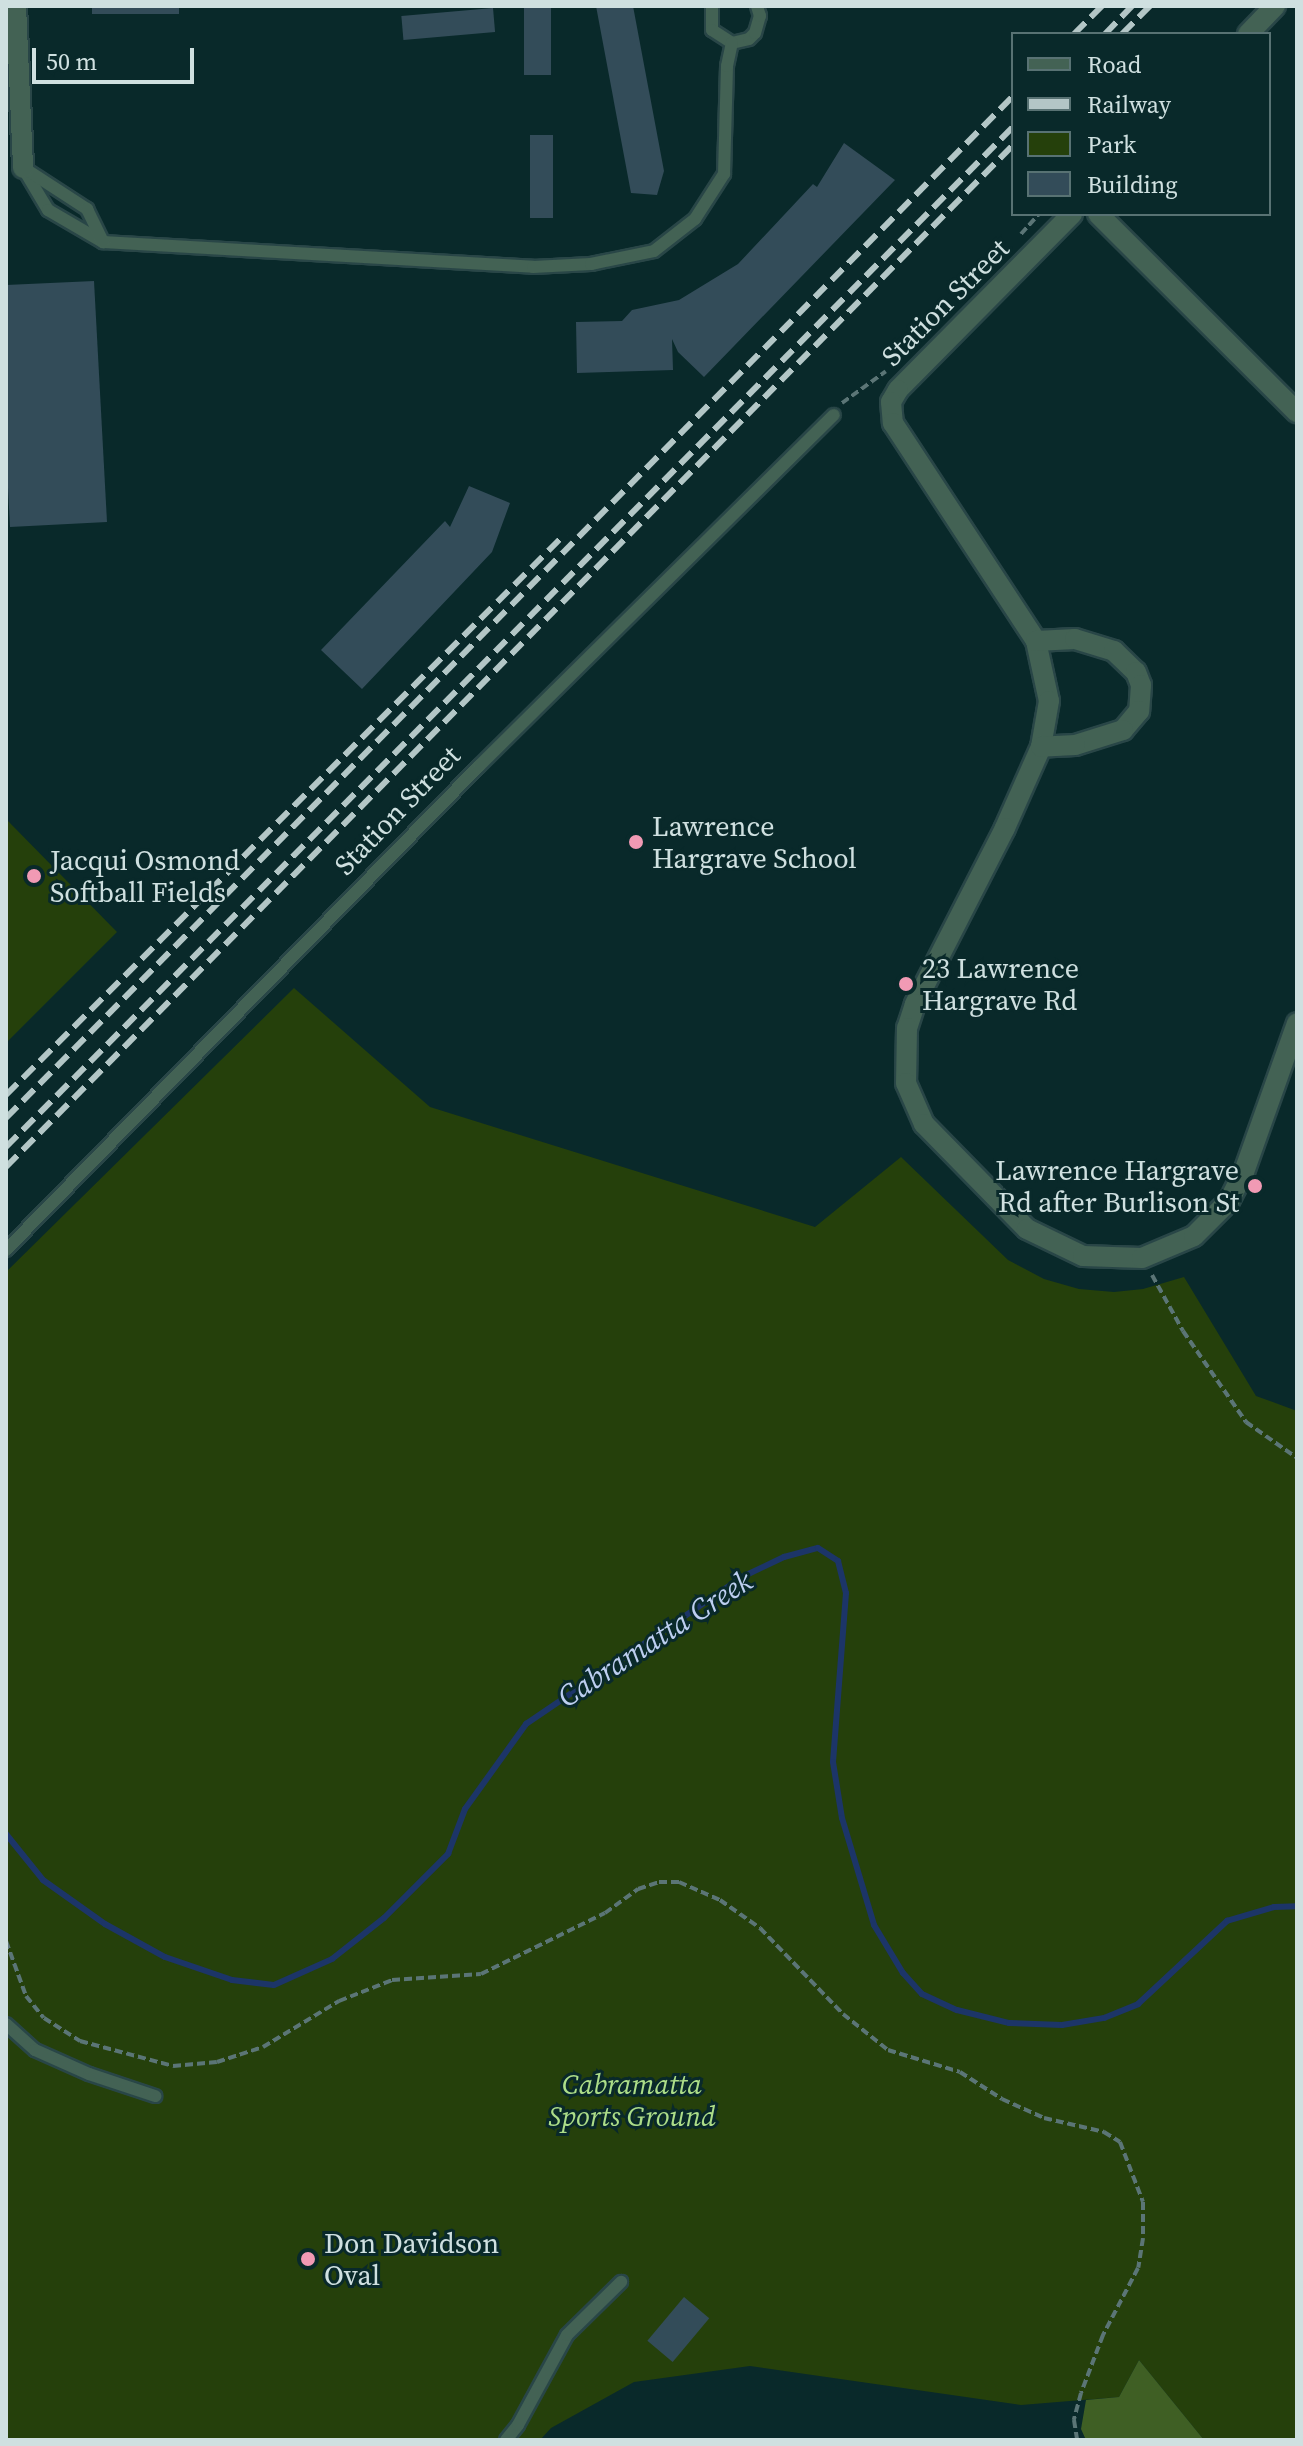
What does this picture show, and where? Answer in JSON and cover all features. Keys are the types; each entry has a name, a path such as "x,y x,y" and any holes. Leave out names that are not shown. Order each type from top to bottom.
{"street":[{"path":"16,6 23,168"},
{"path":"1250,32 1275,6"},
{"name":"Station Street","path":"1036,641 893,423 890,408 893,397 1070,216"},
{"path":"1100,216 1297,412"},
{"path":"1041,747 1075,745 1123,730 1139,711 1141,685 1136,672 1114,651 1075,639 1036,641 1049,701 1041,747 915,1004 907,1028 906,1083 924,1124 1027,1229 1083,1256 1127,1260 1149,1255 1194,1236 1229,1201 1244,1172 1297,1023"}],"lane":[{"path":"712,6 709,14 712,30 732,43 749,39 755,33 760,16 757,6"},
{"path":"23,168 48,210 103,242 533,267 591,264 654,251 695,219 724,174 727,66 732,43"},
{"path":"23,168 87,209 103,242"},
{"name":"Station Street","path":"6,1250 479,766 834,415"},
{"path":"6,2024 35,2050 89,2074 155,2096"},
{"path":"506,2440 518,2425 567,2335 621,2282"}],"path":[{"path":"1149,1255 1153,1281 1246,1422 1297,1458"},
{"path":"6,1941 26,1996 44,2018 80,2041 173,2066 217,2062 263,2047 339,2001 392,1980 481,1974 605,1913 638,1889 659,1882 679,1882 720,1900 760,1928 843,2014 888,2050 960,2072 1002,2099 1044,2118 1104,2132 1120,2142 1143,2202 1143,2238 1138,2268 1103,2335 1081,2393 1074,2420 1077,2440"}],"green space":[{"name":"Jacqui Osmond Softball Fields","path":"6,819 117,932 6,1043"},
{"name":"Cabramatta Sports Ground","path":"294,988 430,1107 815,1227 901,1157 1008,1260 1044,1279 1079,1289 1114,1292 1143,1289 1184,1277 1256,1396 1297,1411 1297,2440 1204,2440 1139,2360 1119,2397 1021,2405 750,2366 634,2382 551,2428 540,2440 6,2440 6,1272"},
{"path":"1139,2360 1204,2440 1086,2440 1081,2429 1086,2400 1119,2397"}],"building":[{"path":"92,6 179,6 179,14 92,14"},
{"path":"524,6 551,6 551,75 524,75"},
{"path":"596,6 633,6 664,171 657,195 631,193"},
{"path":"493,8 495,32 403,40 401,16"},
{"path":"530,135 553,135 553,218 530,218"},
{"path":"844,143 895,180 704,377 678,352 672,339 673,370 577,373 576,322 622,321 632,310 679,300 738,264 813,184 817,187"},
{"path":"94,281 107,522 10,527 6,449 6,285"},
{"path":"469,486 510,503 492,552 362,689 321,650 445,521 450,527"},
{"path":"684,2297 709,2318 673,2362 647,2341"}],"waterway":[{"name":"Cabramatta Creek","path":"6,1834 43,1880 105,1924 165,1957 232,1980 274,1985 332,1959 384,1918 448,1854 465,1809 526,1724 742,1577 784,1557 818,1548 838,1561 846,1593 833,1762 842,1818 874,1925 903,1973 922,1994 957,2010 1009,2023 1062,2025 1104,2018 1138,2004 1227,1921 1274,1907 1297,1906"}],"railway":[{"path":"1076,32 1102,6"},
{"path":"1107,32 1132,6"},
{"path":"1124,32 1150,6"},
{"path":"6,1118 1011,98"},
{"path":"6,1147 1011,129"},
{"path":"6,1167 1011,147"},
{"path":"6,1095 565,534"}],"place":[{"name":"Lawrence Hargrave School","path":"636,842"},
{"name":"Jacqui Osmond Softball Fields","path":"34,876"},
{"name":"23 Lawrence Hargrave Rd","path":"906,984"},
{"name":"Lawrence Hargrave Rd after Burlison St","path":"1255,1186"},
{"name":"Don Davidson Oval","path":"308,2259"}]}
